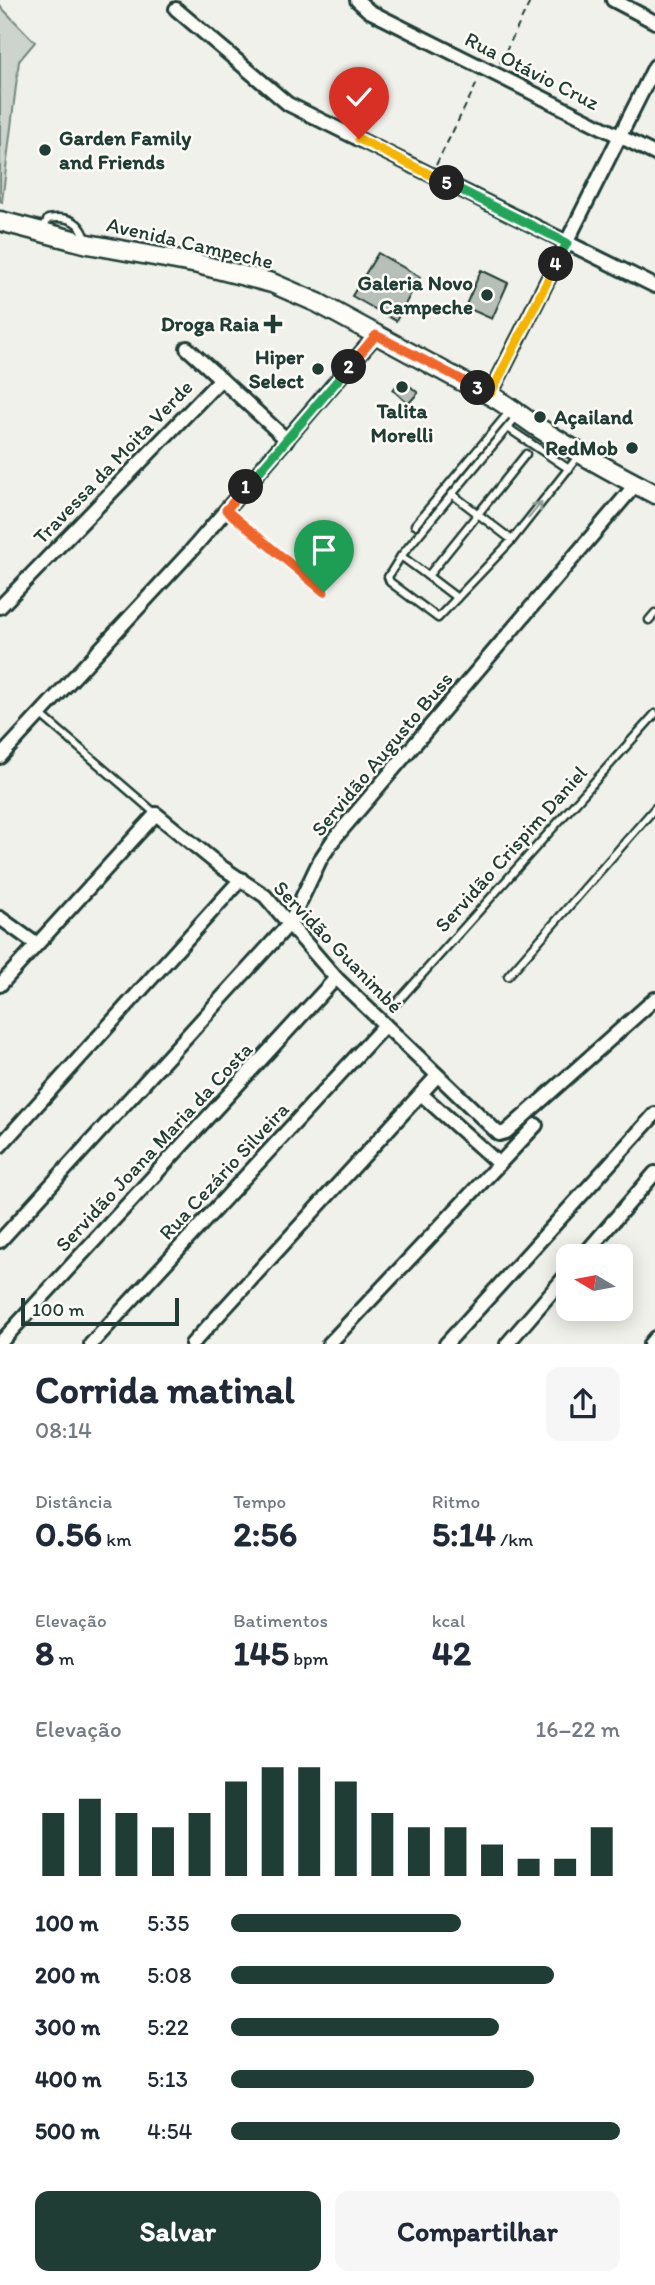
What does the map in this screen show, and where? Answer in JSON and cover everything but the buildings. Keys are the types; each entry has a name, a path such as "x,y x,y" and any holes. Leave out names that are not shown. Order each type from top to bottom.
{"main road":[{"name":"Avenida Campeche","path":"0,221 88,244 257,278 318,303 469,385 491,393 512,418 552,447 580,453 655,494"}],"street":[{"name":"Rua Otávio Cruz","path":"357,0 369,11 655,154"},
{"path":"613,0 655,22"},
{"path":"176,9 288,104 655,286"},
{"path":"491,393 655,66"},
{"path":"0,757 226,510 376,335"},
{"path":"187,348 220,379"},
{"name":"Travessa da Moita Verde","path":"0,607 220,379 287,440"},
{"name":"Servidão Augusto Buss","path":"0,1241 290,923 320,860 334,839 636,484"},
{"path":"0,985 156,814"},
{"name":"Servidão Guanimbé","path":"156,814 220,866 265,896 336,978 496,1132 502,1134 655,999"},
{"path":"0,1146 241,879"},
{"path":"0,918 36,944"},
{"name":"Servidão Joana Maria da Costa","path":"0,1343 336,978"},
{"name":"Rua Cezário Silveira","path":"91,1343 385,1025"},
{"path":"192,1343 438,1076"},
{"path":"421,1094 499,1164"},
{"path":"446,1343 655,1114"},
{"path":"329,1343 536,1125"},
{"path":"593,1244 655,1173"},
{"path":"507,1343 556,1287"},
{"path":"650,1343 655,1338"}],"lane":[{"path":"512,418 401,556 388,577 390,582 438,618 512,540 580,453"},
{"path":"415,525 512,418"},
{"path":"552,447 569,469"},
{"path":"428,576 526,454"},
{"path":"452,494 512,540"},
{"path":"226,510 324,592"},
{"path":"401,556 457,598"},
{"path":"649,620 655,613"},
{"path":"40,714 156,814"},
{"name":"Servidão Crispim Daniel","path":"393,1007 655,714"},
{"path":"508,976 655,808"}],"path":[{"path":"430,175 531,0"}],"shaded area":[{"path":"0,6 35,42 19,61 2,202 0,201"}],"place":[{"name":"Garden Family and Friends","path":"45,150"},
{"name":"Galeria Novo Campeche","path":"487,295"},
{"name":"Droga Raia","path":"273,324"},
{"name":"Hiper Select","path":"318,369"},
{"name":"Talita Morelli","path":"402,387"},
{"name":"Açailand","path":"540,417"},
{"name":"RedMob","path":"632,448"}],"route":[{"path":"324,592 226,510 376,335 469,385 491,393 567,243 359,139"}]}
